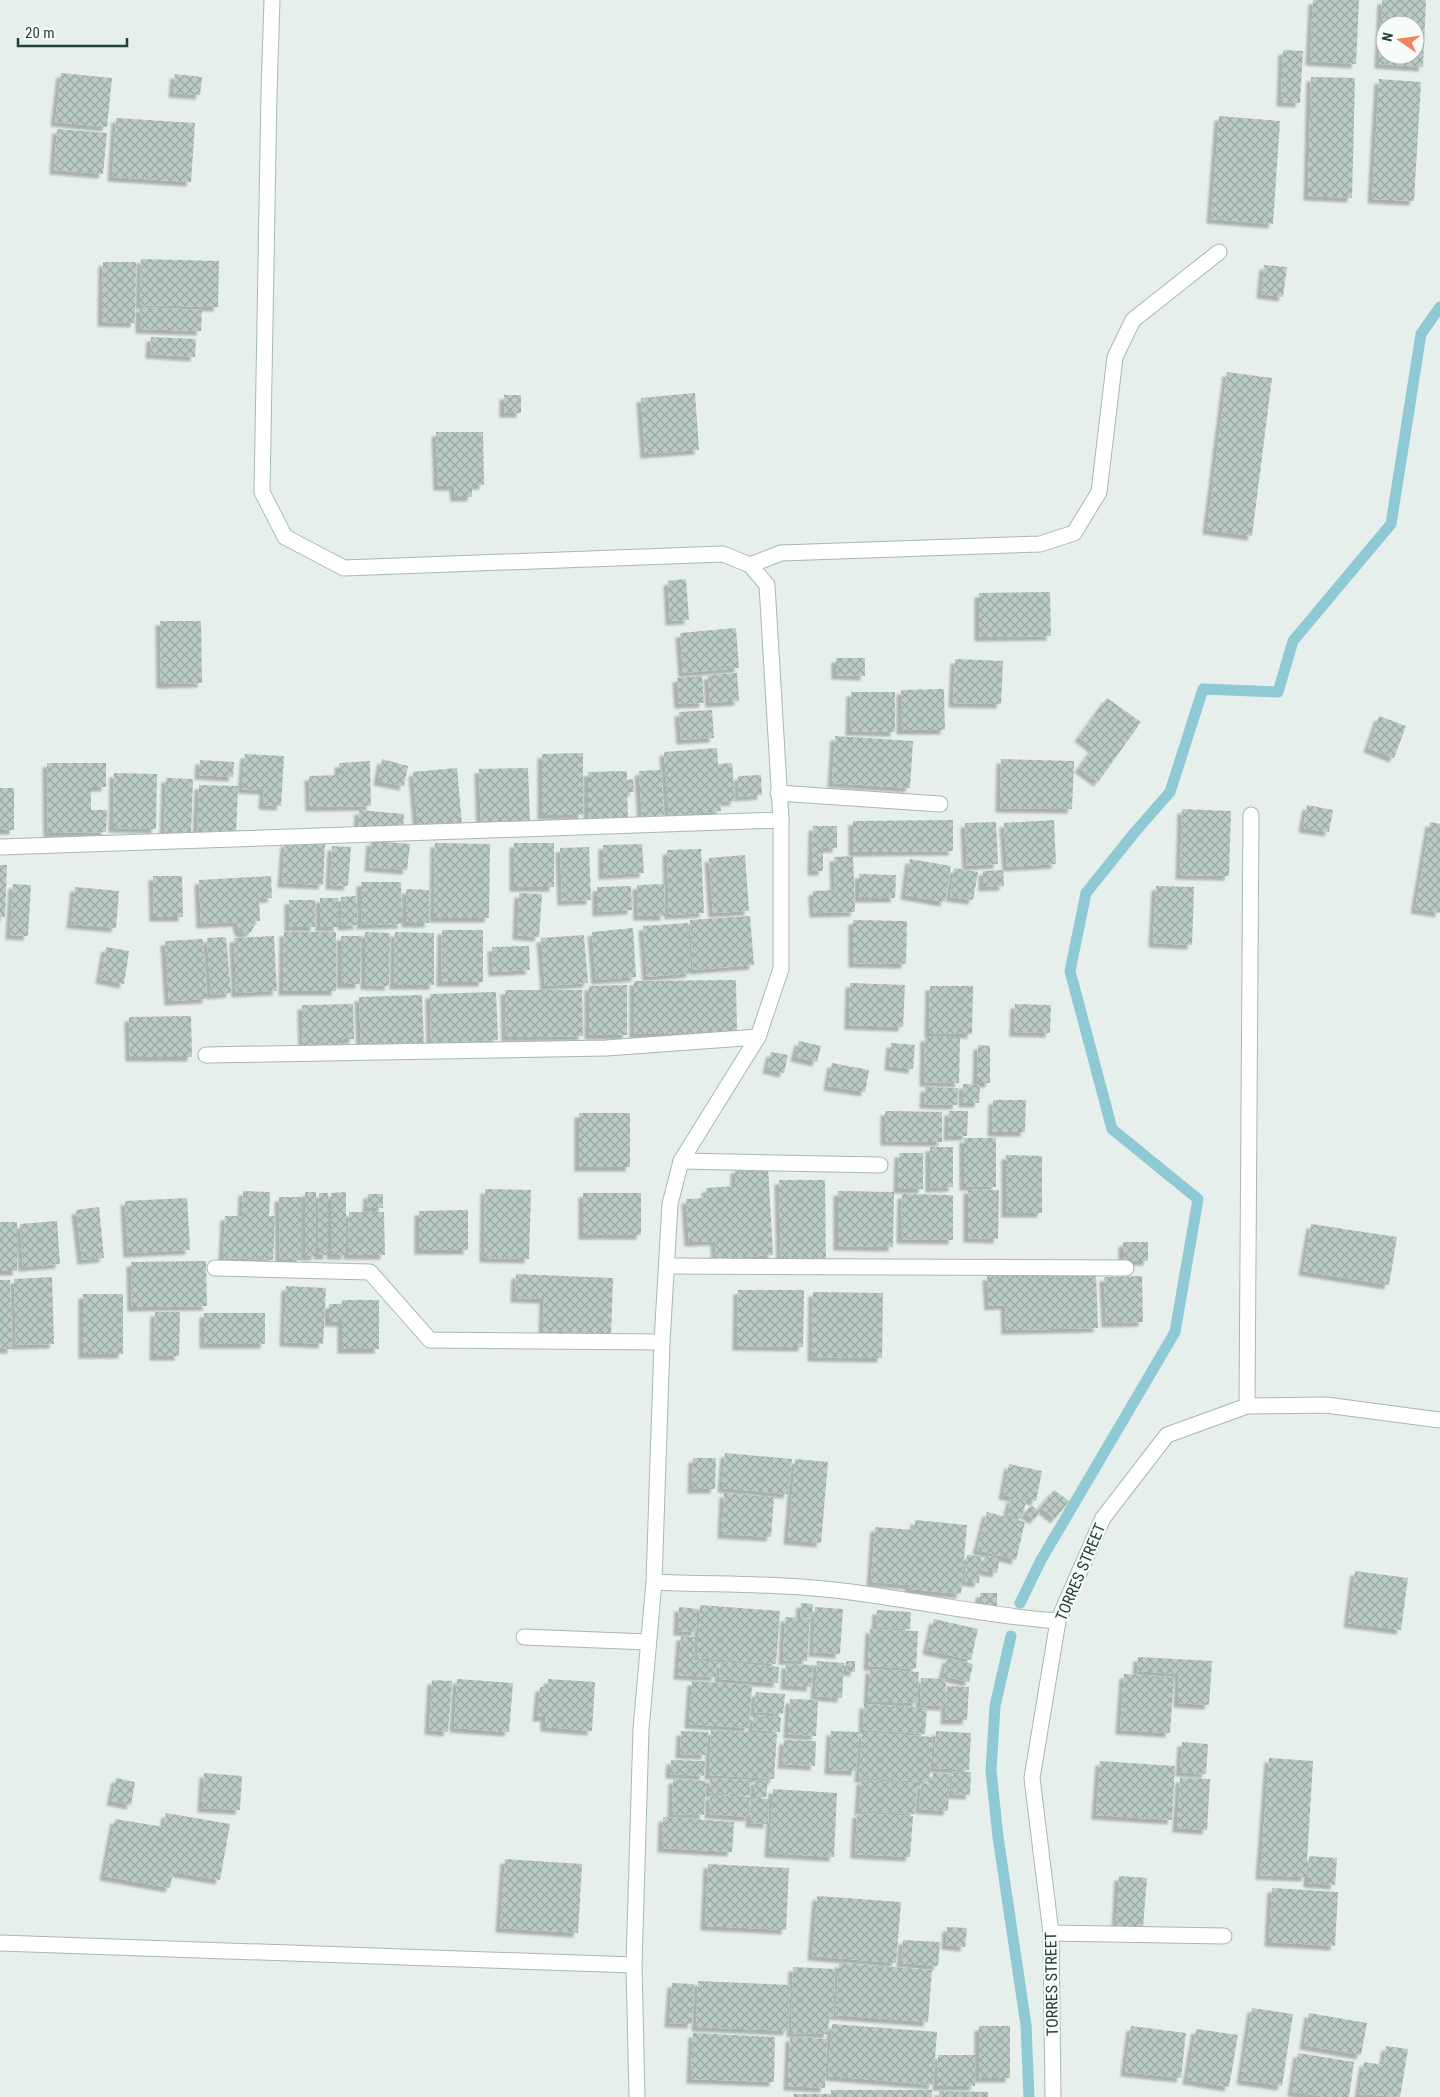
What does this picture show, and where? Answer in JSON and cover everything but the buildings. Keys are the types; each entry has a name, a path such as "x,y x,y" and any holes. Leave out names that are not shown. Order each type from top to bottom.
{"street":[{"path":"272,0 268,103 262,492 285,537 344,568 724,554 750,565 767,585 781,820 781,969 758,1037 681,1161 670,1204 662,1342 654,1582 647,1642 642,1729 634,1965 637,2097"},
{"path":"750,565 781,552 1040,544 1074,533 1099,492 1115,357 1133,320 1219,252"},
{"path":"778,793 940,804"},
{"path":"1247,1406 1251,814"},
{"path":"0,847 781,820"},
{"path":"206,1054 606,1048 758,1037"},
{"path":"681,1161 880,1165"},
{"path":"667,1266 1126,1268"},
{"path":"215,1268 370,1272 430,1340 662,1342"},
{"name":"TORRES STREET","path":"1053,2097 1051,1933 1032,1778 1058,1621 1103,1518 1167,1435 1247,1406 1326,1405 1440,1420"},
{"path":"654,1582 808,1588 972,1612 1058,1621"},
{"path":"524,1637 647,1642"},
{"path":"1051,1933 1224,1936"},
{"path":"0,1943 634,1965"}],"waterway":[{"path":"1020,1603 1041,1560 1175,1332 1198,1199 1112,1129 1070,971 1086,893 1170,792 1203,689 1278,692 1293,641 1391,524 1421,334 1440,307"},
{"path":"1011,1636 995,1706 991,1771 998,1837 1026,2025 1029,2097"}]}
